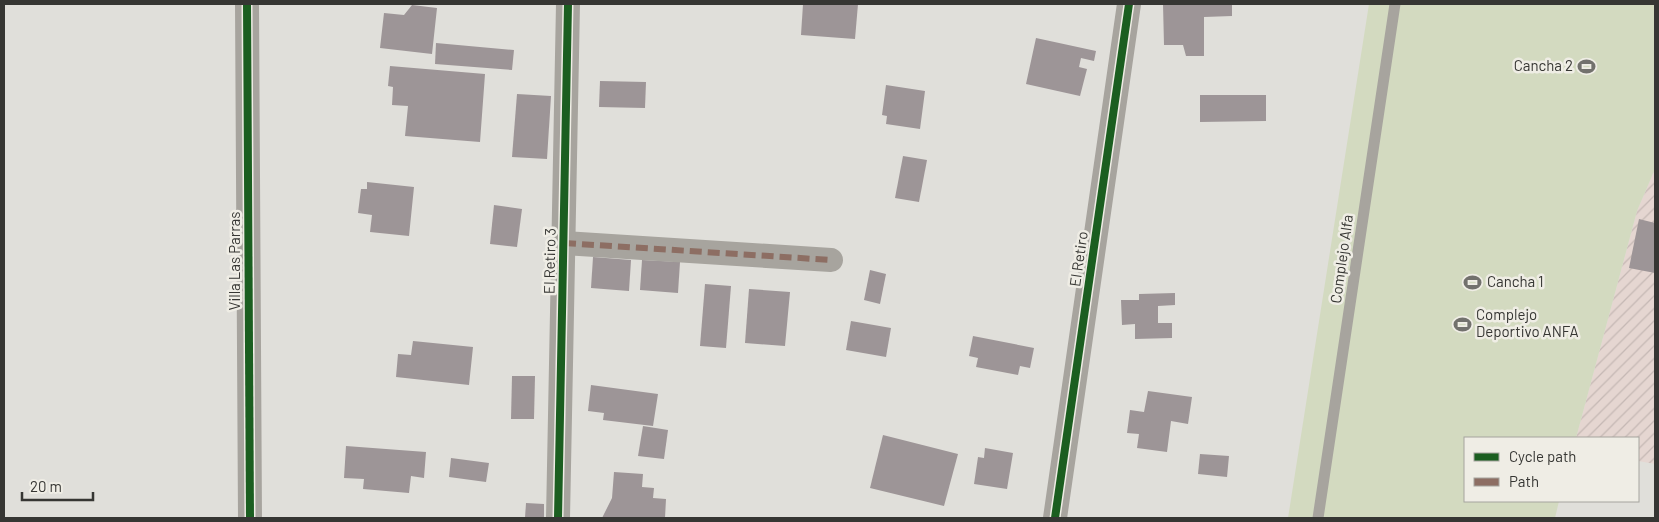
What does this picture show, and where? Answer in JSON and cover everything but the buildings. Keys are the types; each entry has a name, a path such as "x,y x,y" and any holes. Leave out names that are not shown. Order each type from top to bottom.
{"street":[{"name":"Villa Las Parras","path":"247,4 250,518"},
{"name":"El Retiro 3","path":"558,518 568,4"},
{"name":"El Retiro","path":"1055,518 1129,4"},
{"path":"564,243 830,260"}],"lane":[{"name":"Complejo Alfa","path":"1318,518 1395,4"}],"shaded area":[{"path":"1655,169 1655,464 1639,461 1639,437 1576,437 1637,211"}],"green space":[{"name":"Complejo Deportivo ANFA","path":"1369,4 1655,4 1655,169 1637,211 1576,437 1464,437 1464,502 1559,502 1555,518 1288,518"}],"marked path":[{"path":"564,243 831,260"}],"cycle path":[{"path":"247,4 250,518"},
{"path":"558,518 568,4"},
{"path":"1055,518 1129,4"}],"place":[{"name":"Cancha 2","path":"1587,66"},
{"name":"Cancha 1","path":"1473,282"},
{"name":"Complejo Deportivo ANFA","path":"1462,324"}]}
